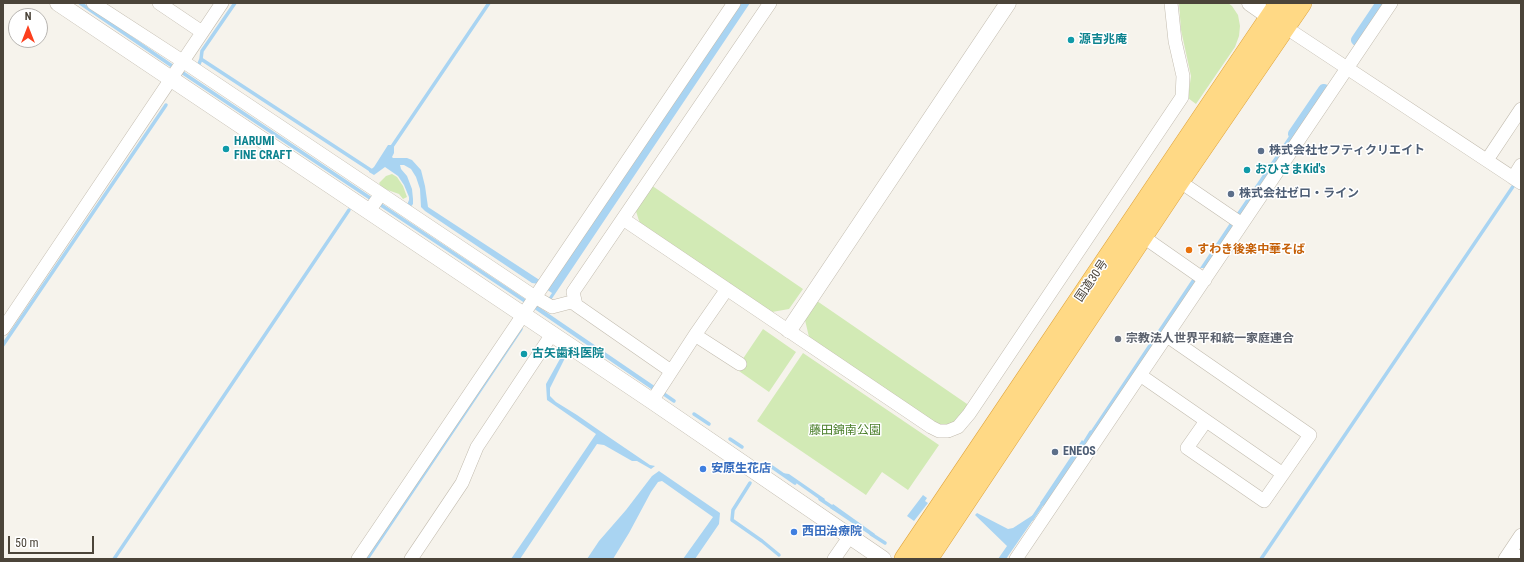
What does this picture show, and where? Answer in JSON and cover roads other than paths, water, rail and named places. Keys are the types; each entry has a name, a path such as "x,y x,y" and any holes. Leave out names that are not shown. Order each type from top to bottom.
{"highway":[{"name":"国道30号","path":"905,559 1278,15 1301,3"},
{"name":"国道30号","path":"927,559 1179,181 1278,15"}],"street":[{"path":"58,3 177,69 529,305 552,307 575,301"},
{"path":"93,3 177,69 529,305 552,334 656,395 883,559"},
{"path":"3,329 222,3"},
{"path":"358,559 734,3"},
{"path":"671,371 576,305 572,292 770,3"},
{"path":"789,330 1008,3"},
{"path":"623,219 789,330 931,428 939,431 948,431 958,427 973,407 1182,97 1184,76 1175,41 1171,3"},
{"path":"1250,3 1278,15 1347,67 1517,181 1521,165"},
{"path":"1016,559 1205,280 1238,221 1391,3"},
{"path":"166,5 202,32"},
{"path":"1487,160 1521,109"},
{"path":"1179,181 1238,221"},
{"path":"1142,236 1205,280"},
{"path":"656,395 727,289"},
{"path":"410,559 462,483 477,447 552,334"},
{"path":"695,335 740,364"},
{"path":"1168,336 1310,435 1264,501 1187,448 1206,421"},
{"path":"1140,375 1283,474"},
{"path":"1505,559 1521,535"},
{"path":"834,559 850,536"}],"water":[{"path":"741,3 750,3 551,300 548,299 552,293 546,289"},
{"path":"1300,120 1305,123 1241,216 1237,213"},
{"path":"388,145 392,145 394,147 393,158 407,158 412,160 421,170 428,207 541,281 539,284 532,283 425,211 421,207 420,189 416,177 411,169 404,165 400,165 401,169 407,176 412,189 413,204 410,208 407,205 409,197 398,176 385,167 374,175 369,172 374,167"},
{"path":"1230,223 1234,226 1205,268 1200,268"},
{"path":"1193,278 1197,280 1092,435 1088,435"},
{"path":"536,305 656,387 654,391 533,308"},
{"path":"564,355 566,356 550,388 550,396 556,402 650,465 655,466 651,469 637,461 632,461 604,445 597,444 520,559 511,559 596,434 547,400 546,384 561,357"},
{"path":"1082,440 1086,444 1044,506 1040,503"},
{"path":"659,471 720,513 719,524 695,559 683,559 713,517 662,481 658,482 651,492 613,559 587,559 599,541 626,510 652,476"},
{"path":"782,473 789,474 825,499 823,502"},
{"path":"923,495 927,498 925,501 928,503 914,521 907,516"},
{"path":"833,504 875,534 873,537 830,508"},
{"path":"977,513 1008,529 1013,528 1033,515 1035,517 1006,559 998,559 1007,546 975,515"}],"waterway":[{"path":"80,3 175,68"},
{"path":"199,64 202,51 235,3"},
{"path":"391,148 489,3"},
{"path":"1357,40 1382,3"},
{"path":"201,59 372,171"},
{"path":"180,71 373,200"},
{"path":"1294,134 1324,90"},
{"path":"3,345 166,105"},
{"path":"1261,559 1514,185"},
{"path":"378,203 528,303"},
{"path":"114,559 349,210"},
{"path":"367,559 521,329"},
{"path":"661,392 674,401"},
{"path":"694,414 709,424"},
{"path":"1083,445 1091,432"},
{"path":"730,439 742,447"},
{"path":"772,467 795,483"},
{"path":"750,483 733,510 732,520 779,555"},
{"path":"820,499 835,509"},
{"path":"1032,519 1044,501"},
{"path":"871,534 885,543"}],"place":[{"name":"源吉兆庵","path":"1071,40"},
{"name":"HARUMI FINE CRAFT","path":"226,149"},
{"name":"株式会社セフティクリエイト","path":"1261,151"},
{"name":"おひさまKid's","path":"1247,170"},
{"name":"株式会社ゼロ・ライン","path":"1231,194"},
{"name":"すわき後楽中華そば","path":"1189,250"},
{"name":"宗教法人世界平和統一家庭連合","path":"1118,339"},
{"name":"古矢歯科医院","path":"524,354"},
{"name":"ENEOS","path":"1055,452"},
{"name":"安原生花店","path":"703,469"},
{"name":"西田治療院","path":"794,532"}],"park label":[{"name":"藤田錦南公園","path":"845,431"}]}
